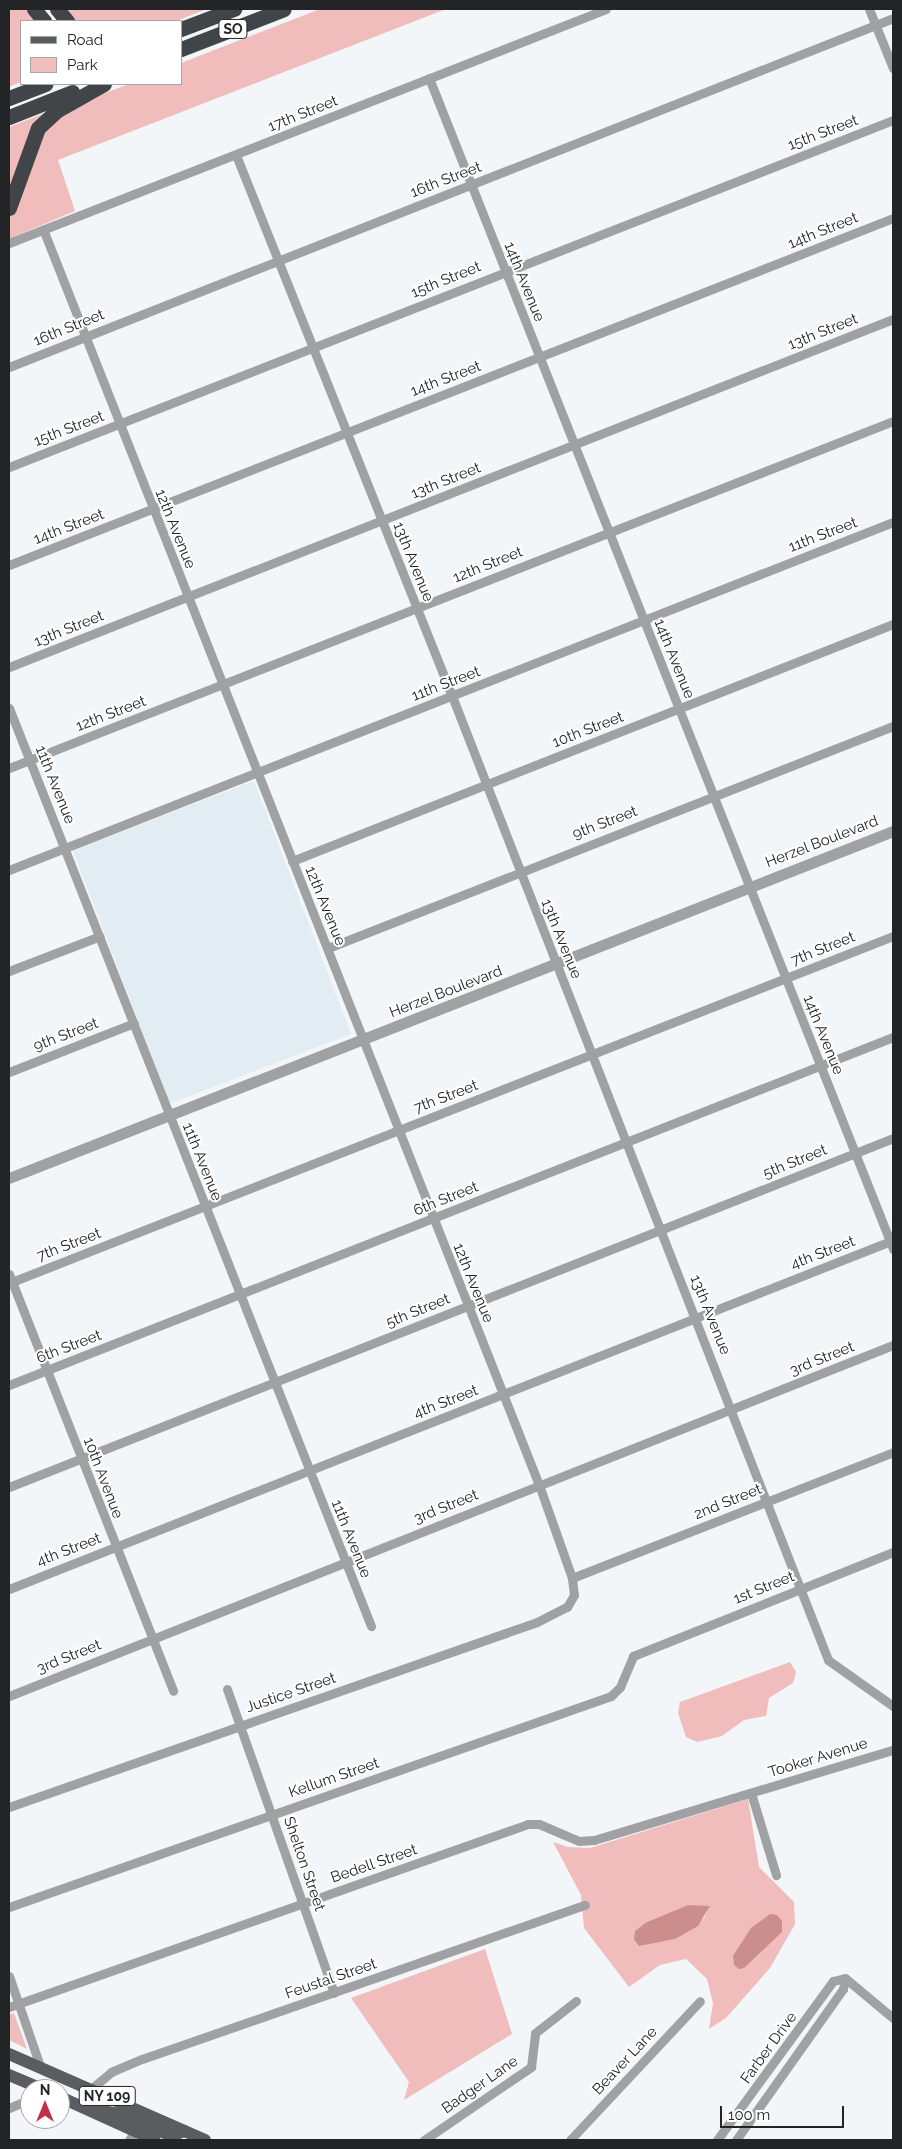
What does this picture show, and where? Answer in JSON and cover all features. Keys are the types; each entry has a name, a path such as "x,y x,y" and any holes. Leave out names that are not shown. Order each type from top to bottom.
{"highway":[{"path":"34,9 43,20"},
{"path":"57,9 66,20"},
{"name":"SO","path":"185,27 234,9"},
{"name":"SO","path":"182,49 284,9"},
{"path":"9,98 42,85"},
{"path":"9,117 91,85"},
{"path":"9,208 38,128 56,111 102,85"}],"main road":[{"name":"NY 109","path":"9,2054 36,2064 205,2140"},
{"path":"9,2060 36,2064"},
{"name":"NY 109","path":"70,2101 132,2136 155,2140"},
{"path":"79,2105 122,2115 172,2136 184,2131"}],"street":[{"name":"17th Street","path":"9,243 606,9"},
{"path":"869,9 893,68"},
{"name":"16th Street","path":"9,367 893,18"},
{"name":"14th Avenue","path":"429,78 892,1244"},
{"name":"15th Street","path":"9,467 893,120"},
{"name":"13th Avenue","path":"236,155 452,696 696,1317 730,1410 828,1660 893,1706"},
{"name":"14th Street","path":"9,565 893,218"},
{"name":"12th Avenue","path":"42,229 539,1485 572,1578 574,1595"},
{"name":"13th Street","path":"9,667 893,319"},
{"name":"12th Street","path":"9,768 893,421"},
{"name":"11th Street","path":"9,870 893,522"},
{"name":"10th Street","path":"292,861 893,624"},
{"name":"11th Avenue","path":"9,708 134,1023 168,1116 371,1626"},
{"name":"9th Street","path":"328,948 893,726"},
{"name":"Herzel Boulevard","path":"9,1178 893,831"},
{"path":"9,971 100,936"},
{"name":"7th Street","path":"10,1280 205,1207 893,936"},
{"name":"9th Street","path":"9,1072 134,1023"},
{"name":"6th Street","path":"9,1385 893,1037"},
{"name":"5th Street","path":"9,1487 893,1138"},
{"name":"4th Street","path":"9,1589 696,1317 892,1244"},
{"name":"10th Avenue","path":"10,1280 172,1691"},
{"name":"3rd Street","path":"9,1696 893,1345"},
{"name":"2nd Street","path":"572,1578 893,1452"},
{"name":"1st Street","path":"646,1650 893,1552"},
{"name":"Justice Street","path":"9,1807 546,1618 567,1607 574,1595"},
{"name":"Kellum Street","path":"9,1907 611,1696 620,1687 633,1656 646,1650"},
{"name":"Shelton Street","path":"227,1689 334,1993"},
{"name":"Tooker Avenue","path":"751,1793 893,1750"},
{"path":"751,1793 776,1875"},
{"name":"Bedell Street","path":"9,2007 528,1824 539,1824 579,1841 594,1840 751,1793"},
{"name":"Feustal Street","path":"91,2089 107,2074 127,2065 585,1905"},
{"path":"9,1976 19,2003 36,2064"},
{"path":"845,1978 893,2018"},
{"name":"Farber Drive","path":"718,2140 833,1981 845,1978 843,1989 736,2140"},
{"name":"Badger Lane","path":"424,2140 531,2067 535,2033 576,2000"},
{"name":"Beaver Lane","path":"570,2140 700,2001"}],"shaded area":[{"path":"254,781 351,1034 170,1104 73,851"},
{"path":"688,1905 710,1906 698,1926 675,1939 639,1946 634,1939 635,1931 647,1922"},
{"path":"770,1914 777,1915 782,1921 782,1932 744,1968 739,1969 734,1965 733,1956 751,1928"}],"green space":[{"path":"9,9 27,10 38,20 20,20 20,82 9,87"},
{"path":"62,9 207,9 179,20 71,20"},
{"path":"320,9 446,9 58,160 75,211 9,239 9,216 43,128 73,105 126,85 182,85 182,63"},
{"path":"50,111 9,188 9,127"},
{"path":"790,1662 796,1672 793,1683 769,1698 766,1716 744,1720 722,1736 697,1742 686,1737 678,1713 680,1702"},
{"path":"748,1799 759,1867 794,1902 795,1924 770,1968 726,2018 709,2029 713,2003 707,1979 686,1959 660,1965 629,1987 584,1928 581,1895 553,1842 568,1847 590,1848","holes":["688,1905 709,1907 704,1918 675,1939 665,1941 647,1922"]},
{"path":"485,1949 512,2034 404,2100 409,2082 351,1998"},
{"path":"14,2013 27,2049 9,2040 9,2015"}]}
